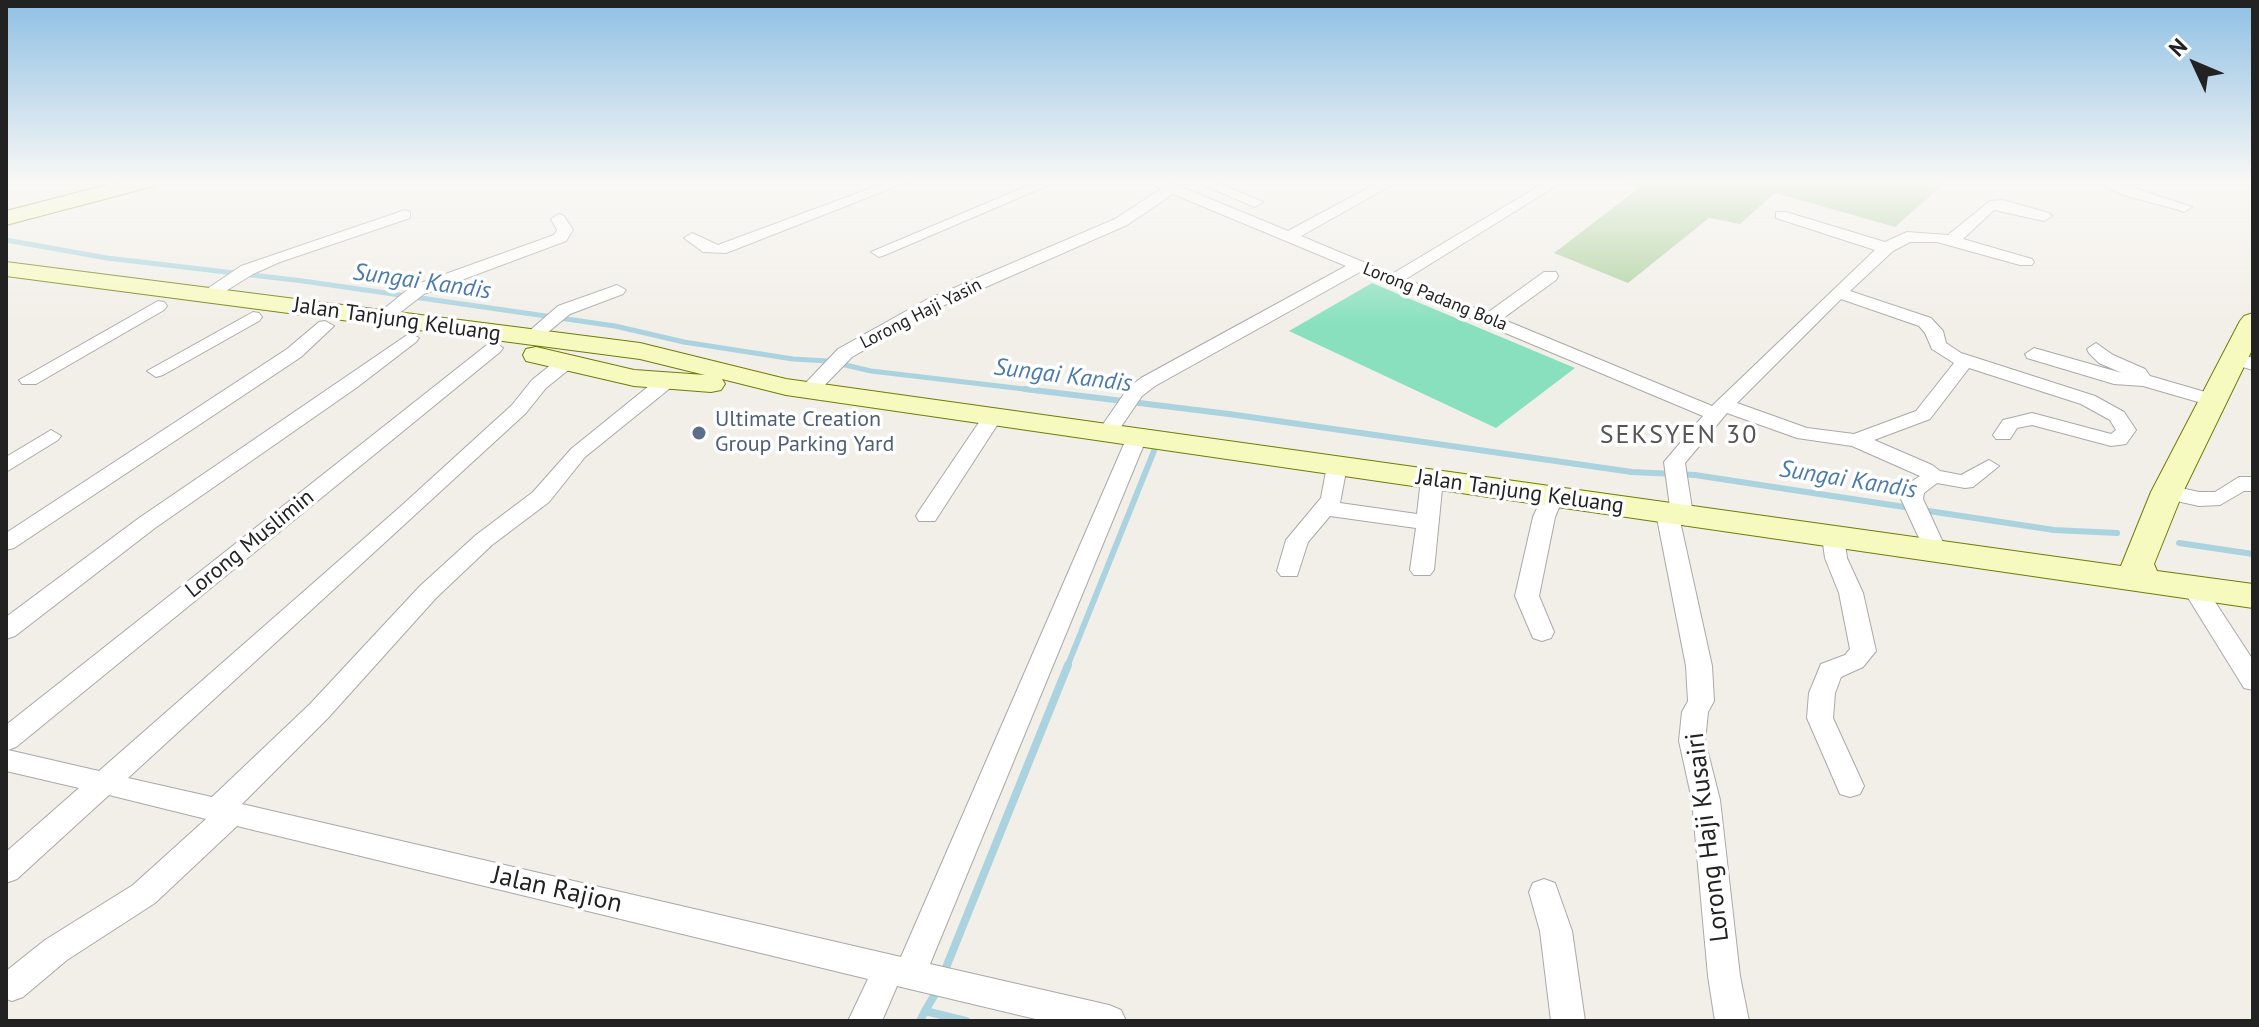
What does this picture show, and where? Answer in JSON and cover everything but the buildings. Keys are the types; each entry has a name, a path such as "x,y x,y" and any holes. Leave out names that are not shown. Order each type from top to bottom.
{"main road":[{"name":"Jalan Tanjung Keluang","path":"6,269 216,289 536,333 574,354 634,378 807,383"},
{"name":"Jalan Tanjung Keluang","path":"6,285 494,348 574,354 640,351 993,416 1122,427 1337,466 1553,496 1676,506 1833,536 2253,596"},
{"path":"2144,581 2137,564 2167,492 2212,400 2243,361 2253,321"}],"street":[{"path":"216,289 247,270 365,229"},
{"path":"387,314 418,290 537,249 560,238 564,229"},
{"path":"692,238 709,249 720,250 776,229"},
{"path":"879,252 935,229"},
{"name":"Lorong Haji Yasin","path":"807,383 845,353 932,304 1105,229"},
{"name":"Lorong Padang Bola","path":"1273,229 1489,320 1719,409 1804,434 1856,440"},
{"path":"1288,237 1303,229"},
{"path":"1393,280 1478,229"},
{"path":"1826,229 1887,248"},
{"path":"1951,241 1964,229"},
{"path":"1719,409 1887,248 1907,237 1951,241 2026,262"},
{"path":"865,1021 914,977 1135,392 1359,266"},
{"path":"1489,320 1550,276"},
{"path":"536,333 558,313 617,290"},
{"path":"1839,293 1925,322 1934,331 1938,345 1954,357 2088,400 2117,416 2126,430 2119,440 2111,440 2032,419 2010,424 2003,435"},
{"path":"29,380 158,306"},
{"path":"156,371 253,317"},
{"path":"6,543 271,369 325,326"},
{"path":"6,630 147,523 349,384 410,338"},
{"name":"Lorong Muslimin","path":"6,740 494,348"},
{"path":"2096,349 2106,359 2138,373 2144,380"},
{"path":"6,870 408,512 574,354"},
{"path":"2034,354 2114,378 2144,380 2212,400"},
{"path":"1856,440 1923,415 1965,361"},
{"path":"12,986 56,950 144,894 428,592 484,540 541,497 578,453 667,381"},
{"name":"Lorong Haji Kusairi","path":"1719,409 1674,462 1676,506 1699,666 1701,701 1695,712 1692,741 1706,800 1724,976 1732,1021"},
{"path":"927,516 993,416"},
{"path":"6,466 51,436"},
{"path":"1856,440 1925,469 1933,476 1965,482 1989,466"},
{"path":"1289,571 1297,540 1332,499 1337,466"},
{"path":"1933,476 1914,490 1916,508 1936,551"},
{"path":"1422,570 1432,479"},
{"path":"2167,492 2199,499 2220,498 2239,484 2253,484"},
{"path":"1542,632 1527,596 1544,517 1553,496"},
{"path":"1325,508 1426,522"},
{"path":"1833,536 1836,558 1851,593 1863,651 1854,661 1830,671 1822,693 1820,718 1850,786"},
{"path":"2194,588 2253,681"},
{"name":"Jalan Rajion","path":"12,768 98,790 223,812 914,977 1015,1010 1109,1021"},
{"path":"1544,892 1556,931 1568,1021"}],"green space":[{"path":"1585,229 1695,229 1628,283 1554,253"},
{"path":"1372,283 1575,368 1496,428 1289,331"}],"waterway":[{"name":"Sungai Kandis","path":"6,240 107,258 303,281 615,326 684,342 793,359 828,361 871,371 1041,391"},
{"name":"Sungai Kandis","path":"1025,389 1229,414 1632,472 1695,475 1911,508"},
{"path":"1067,667 1154,451"},
{"name":"Sungai Kandis","path":"1922,510 2054,530 2117,533"},
{"name":"Sungai Kandis","path":"2179,543 2253,554"},
{"path":"943,975 1068,665"},
{"path":"925,1011 938,989"},
{"path":"920,1021 925,1011"},
{"path":"925,1011 966,1021"}],"place":[{"name":"Ultimate Creation Group Parking Yard","path":"699,433"}],"district":[{"name":"SEKSYEN 30","path":"1679,436"}]}
